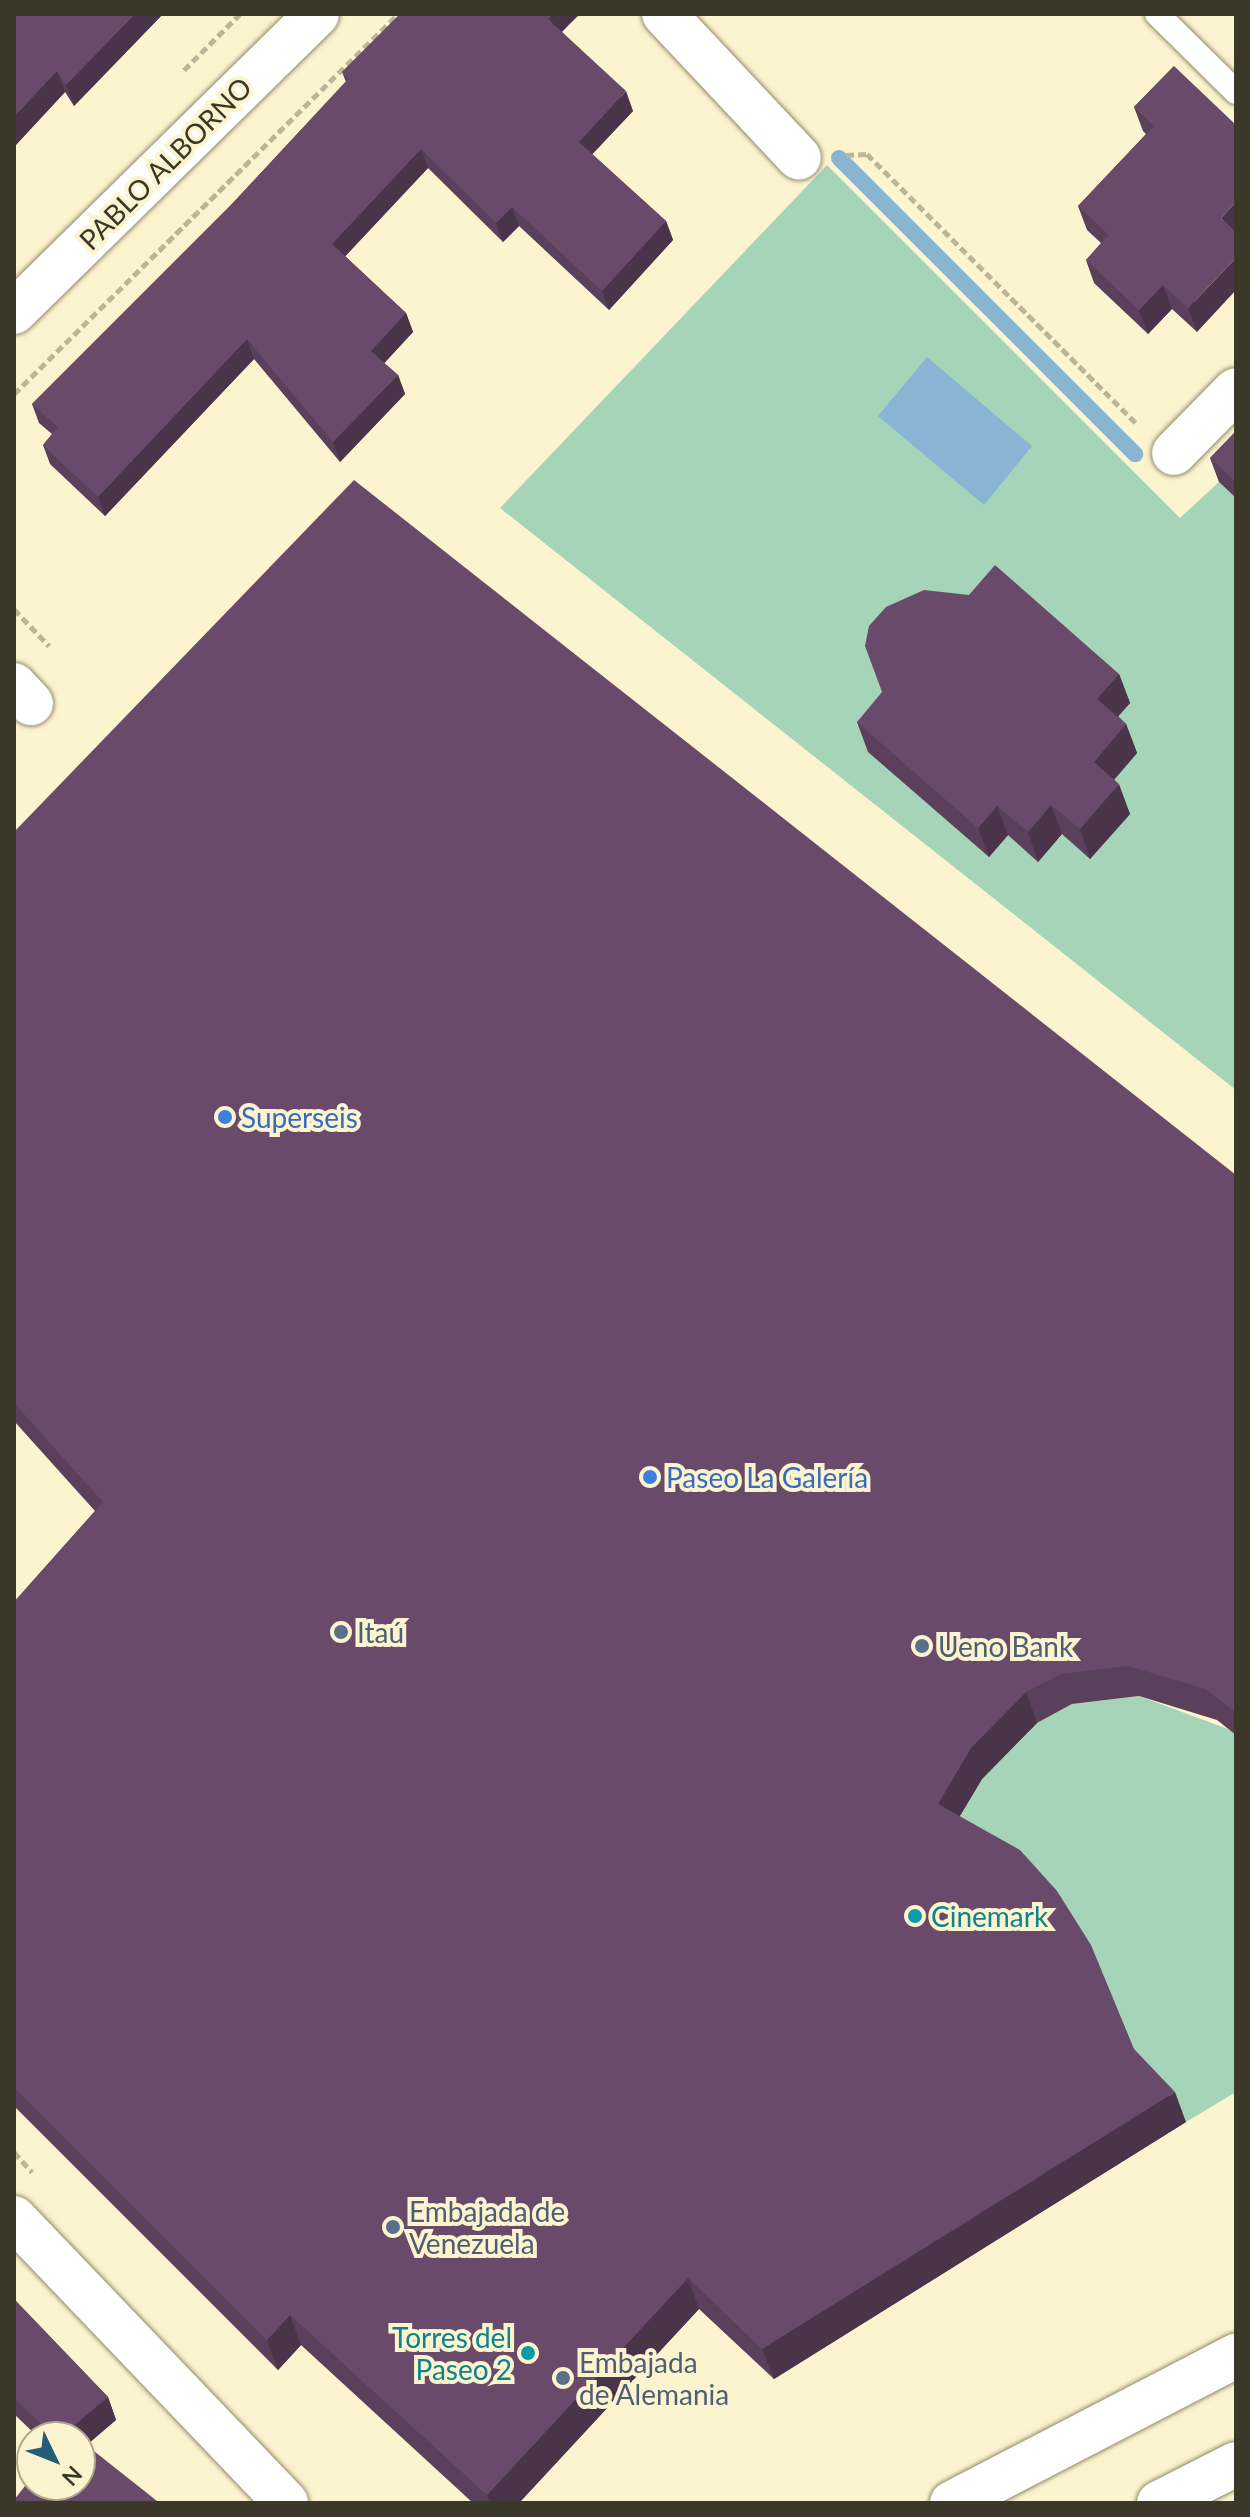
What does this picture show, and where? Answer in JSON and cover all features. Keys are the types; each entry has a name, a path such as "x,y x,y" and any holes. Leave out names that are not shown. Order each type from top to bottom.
{"street":[{"name":"PABLO ALBORNO","path":"14,312 317,14"},
{"path":"664,14 799,158"},
{"path":"1174,453 1236,390"},
{"path":"14,2218 286,2503"},
{"path":"952,2503 1236,2356"},
{"path":"1159,2503 1236,2464"}],"lane":[{"path":"1157,14 1236,92"}],"path":[{"path":"14,394 398,14"},
{"path":"799,158 867,154 1159,446 1174,453"}],"green space":[{"path":"827,165 1180,518 1219,482 1236,498 1236,1090 500,508","holes":["876,675 1137,753 1038,861 893,722"]},
{"path":"1139,1696 1236,1732 1236,2092 1186,2122 961,1850 961,1814 982,1779 1037,1723 1072,1704"}],"water":[{"path":"927,357 1032,446 984,505 878,416"}],"building":[{"path":"14,14 135,14 66,85 57,71 14,117"},
{"path":"400,14 554,14 548,19 626,91 579,142 666,221 602,291 512,207 496,223 421,149 332,244 406,313 371,351 398,375 333,442 247,339 98,497 43,445 58,427 32,404 230,206 348,79 342,72"},
{"path":"1174,66 1236,125 1236,202 1221,218 1236,232 1236,258 1188,308 1163,285 1139,310 1086,260 1109,235 1078,206 1154,126 1134,107"},
{"path":"1236,431 1236,482 1210,458"},
{"name":"Paseo La Galería","path":"354,480 1236,1175 1236,1713 1206,1689 1128,1666 1061,1674 1026,1692 971,1748 938,1804 1020,1850 1057,1891 1091,1945 1134,2049 1175,2092 762,2349 688,2278 487,2495 290,2315 267,2340 14,2087 14,1602 103,1502 14,1403 14,832"},
{"path":"995,565 1119,674 1097,699 1126,724 1094,762 1119,784 1080,829 1051,805 1028,832 997,806 978,828 857,722 882,692 865,646 869,626 886,607 924,590 969,595"},
{"path":"14,2299 108,2397 79,2421 38,2421 14,2398"},
{"path":"96,2453 157,2501 14,2503 16,2497 16,2501 96,2501"}],"waterway":[{"path":"839,158 1135,454"}],"place":[{"name":"Superseis","path":"225,1117"},
{"name":"Paseo La Galería","path":"650,1477"},
{"name":"Itaú","path":"341,1632"},
{"name":"Ueno Bank","path":"922,1646"},
{"name":"Cinemark","path":"915,1916"},
{"name":"Embajada de Venezuela","path":"393,2227"},
{"name":"Torres del Paseo 2","path":"528,2353"},
{"name":"Embajada de Alemania","path":"563,2378"}]}
